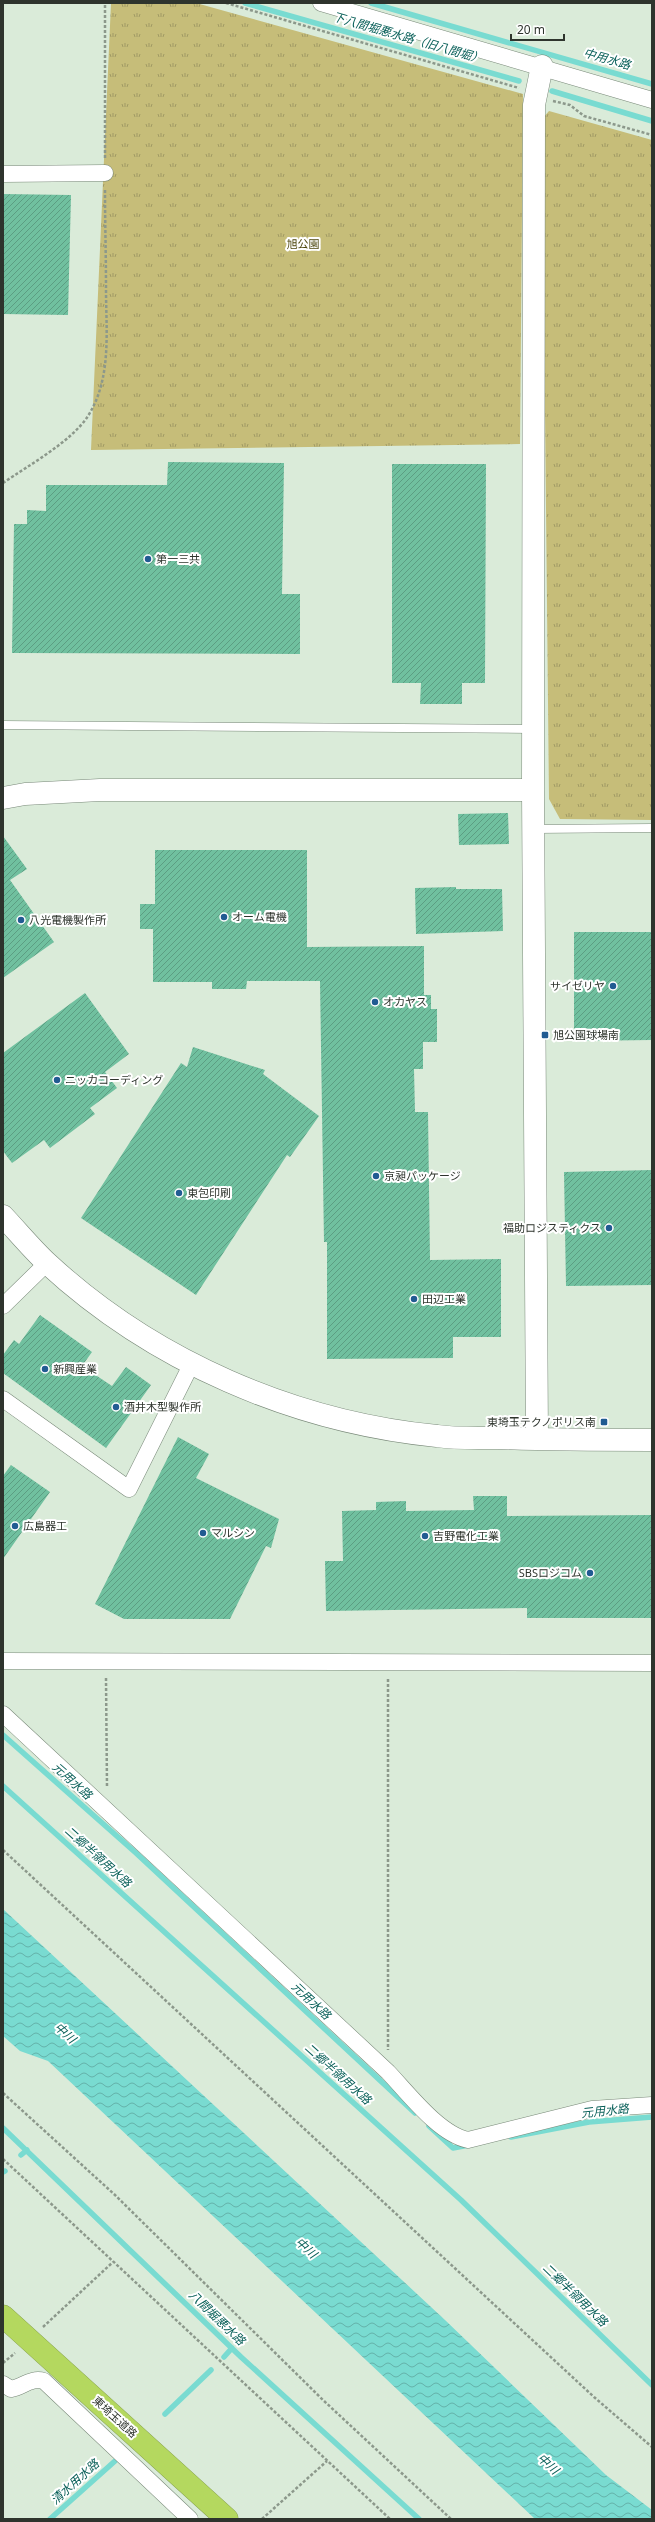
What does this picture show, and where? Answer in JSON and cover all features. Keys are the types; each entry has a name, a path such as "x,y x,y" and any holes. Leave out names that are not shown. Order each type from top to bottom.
{"highway":[{"name":"東埼玉道路","path":"3,2316 227,2519"}],"street":[{"path":"321,3 542,66 652,100"},
{"path":"537,1439 533,790 535,93 542,66"},
{"path":"3,174 105,173"},
{"path":"3,798 25,794 93,790 533,790"},
{"path":"3,1216 47,1263 100,1306 150,1341 191,1365 300,1408 372,1427 438,1437 652,1440"},
{"path":"3,1306 47,1263"},
{"path":"3,1399 129,1489 191,1365"},
{"path":"3,1661 652,1662"},
{"path":"3,1714 388,2072 447,2131 458,2138 468,2140 592,2109 652,2105"},
{"path":"3,2384 11,2389 19,2388 33,2379 44,2381 190,2519"}],"lane":[{"path":"3,725 533,729"},
{"path":"534,829 652,828"}],"path":[{"path":"3,483 66,438 87,417 98,397 104,374 106,344 105,3"},
{"path":"226,3 535,93 570,105 584,116 652,136"},
{"path":"106,1661 107,1811"},
{"path":"388,1662 388,2072"},
{"path":"3,1850 594,2398 652,2447"},
{"path":"3,2093 115,2194 323,2400 451,2519"},
{"path":"3,2159 390,2519"},
{"path":"3,2363 113,2262"},
{"path":"262,2519 327,2461"}],"green space":[{"name":"旭公園","path":"111,3 196,3 523,94 520,444 91,450"},
{"path":"549,111 652,140 652,820 560,819 549,799 542,119"}],"water":[{"name":"中川","path":"3,1909 445,2320 606,2475 652,2510 652,2519 535,2519 48,2061 20,2051 3,2036"}],"building":[{"path":"3,194 71,195 68,315 3,314"},
{"name":"第一三共","path":"168,462 284,463 282,594 300,594 300,654 12,653 14,524 27,524 27,510 46,511 46,485 167,485"},
{"path":"392,464 486,464 485,683 462,683 462,704 420,704 421,683 392,683"},
{"path":"508,813 509,844 459,845 458,814"},
{"name":"八光電機製作所","path":"3,836 27,869 10,880 54,942 3,978"},
{"path":"155,850 307,850 307,947 424,946 424,995 431,995 431,1009 437,1009 437,1042 423,1042 423,1069 414,1069 415,1112 428,1112 430,1260 501,1259 501,1337 453,1337 453,1358 327,1359 327,1242 324,1242 320,981 247,981 246,989 212,989 212,982 153,982 153,929 140,929 140,904 155,904"},
{"path":"456,887 456,889 502,889 503,931 416,934 415,888"},
{"name":"サイゼリヤ","path":"574,932 652,932 652,1040 574,1041"},
{"name":"ニッカコーディング","path":"85,993 129,1054 105,1072 117,1088 90,1108 95,1114 50,1148 44,1140 12,1163 3,1151 3,1053"},
{"name":"東包印刷","path":"193,1047 265,1070 263,1074 319,1116 290,1157 287,1155 196,1295 81,1218 181,1063 187,1067"},
{"name":"福助ロジスティクス","path":"652,1170 652,1285 566,1286 564,1172"},
{"name":"新興産業","path":"40,1315 92,1352 82,1366 112,1386 126,1367 151,1385 106,1448 3,1373 3,1355 14,1340 19,1344"},
{"name":"マルシン","path":"178,1437 209,1454 196,1478 279,1519 271,1548 266,1546 230,1619 124,1619 95,1604"},
{"name":"広島器工","path":"11,1465 50,1492 3,1559 3,1476"},
{"path":"473,1496 507,1496 507,1516 652,1515 652,1618 527,1618 527,1608 326,1611 325,1561 343,1561 342,1511 376,1510 376,1502 406,1501 406,1511 474,1510"}],"waterway":[{"name":"下八間堀悪水路（旧八間堀）","path":"245,3 519,81"},
{"name":"中用水路","path":"371,3 652,84"},
{"name":"下八間堀悪水路（旧八間堀）","path":"552,91 652,121"},
{"name":"元用水路","path":"3,1735 136,1853 415,2113"},
{"name":"二郷半領用水路","path":"3,1786 461,2200 652,2385"},
{"name":"元用水路","path":"511,2137 589,2122 652,2117"},
{"name":"元用水路","path":"429,2126 453,2148 469,2145"},
{"name":"八間堀悪水路","path":"3,2128 241,2357 419,2519"},
{"name":"八間堀悪水路","path":"21,2155 27,2150"},
{"name":"清水用水路","path":"224,2357 232,2348"},
{"name":"清水用水路","path":"165,2414 211,2370"},
{"name":"清水用水路","path":"50,2519 115,2461"}],"place":[{"name":"第一三共","path":"148,559"},
{"name":"オーム電機","path":"224,917"},
{"name":"八光電機製作所","path":"21,920"},
{"name":"サイゼリヤ","path":"613,986"},
{"name":"オカヤス","path":"375,1002"},
{"name":"旭公園球場南","path":"545,1035"},
{"name":"ニッカコーディング","path":"57,1080"},
{"name":"京昶パッケージ","path":"376,1176"},
{"name":"東包印刷","path":"179,1193"},
{"name":"福助ロジスティクス","path":"609,1228"},
{"name":"田辺工業","path":"414,1299"},
{"name":"新興産業","path":"45,1369"},
{"name":"酒井木型製作所","path":"116,1407"},
{"name":"東埼玉テクノポリス南","path":"604,1422"},
{"name":"広島器工","path":"15,1526"},
{"name":"マルシン","path":"203,1533"},
{"name":"吉野電化工業","path":"425,1536"},
{"name":"SBSロジコム","path":"590,1573"}]}
